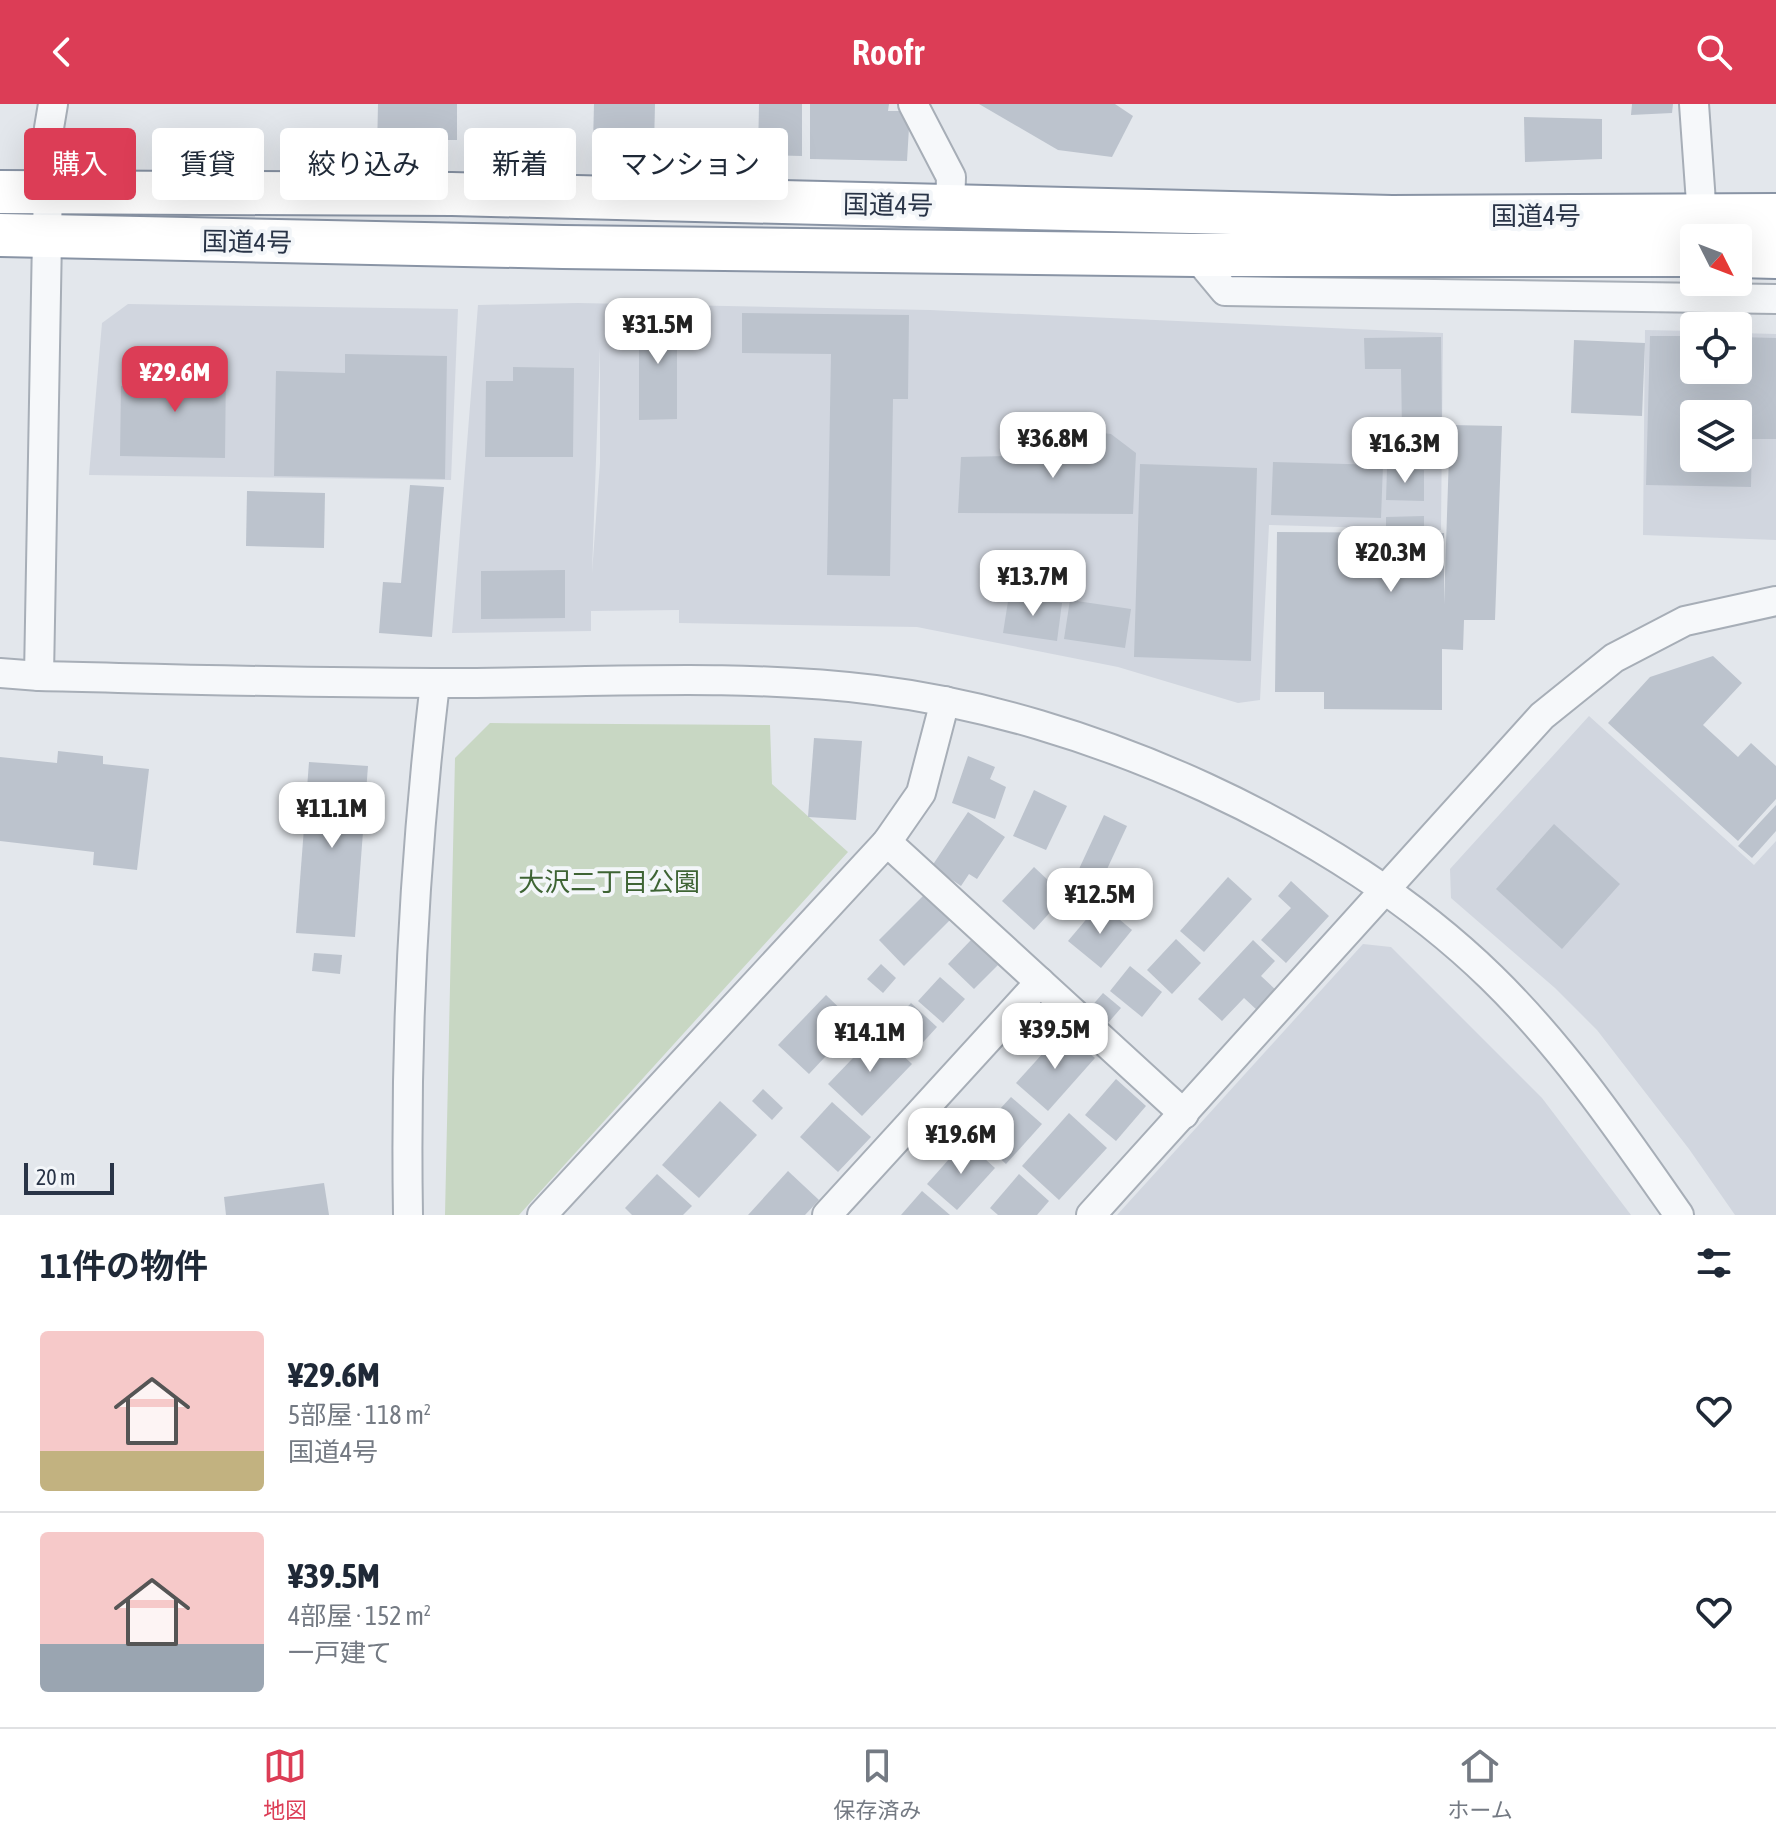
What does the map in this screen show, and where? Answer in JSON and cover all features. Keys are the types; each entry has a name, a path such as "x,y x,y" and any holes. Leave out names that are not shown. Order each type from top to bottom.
{"highway":[{"name":"国道4号","path":"0,192 24,192"},
{"name":"国道4号","path":"136,192 452,194 1392,217 1680,235"},
{"name":"国道4号","path":"1743,224 1776,215"},
{"name":"国道4号","path":"0,235 500,246 1195,255 1680,237"},
{"path":"1752,256 1776,257"}],"street":[{"path":"52,128 53,104"},
{"path":"913,104 951,177 950,207"},
{"path":"1694,104 1699,224"},
{"path":"39,676 48,200"},
{"path":"1195,255 1225,291 1776,299"},
{"path":"1091,1215 1542,716 1614,658 1685,621 1776,601"},
{"path":"0,673 435,683 729,680 873,690 945,701 1061,732 1195,783 1310,842 1386,890 1488,974 1555,1043 1679,1215"},
{"path":"408,1215 406,1096 413,889 435,683"},
{"path":"542,1215 887,842 921,793 945,701"},
{"path":"887,842 1184,1114"},
{"path":"827,1215 1040,982"}],"shaded area":[{"path":"578,303 930,310 1443,333 1441,530 1269,525 1260,700 1238,703 1118,667 917,627 679,623 679,610 591,611 591,631 452,633 478,305","holes":["600,347 600,463 592,573"]},
{"path":"128,304 458,309 451,480 89,475 102,323"},
{"path":"1645,330 1680,331 1680,384 1752,384 1752,333 1776,334 1776,540 1643,535"},
{"path":"1589,716 1754,865 1776,841 1776,1215 1735,1215 1689,1149 1597,1030 1555,988 1451,898 1450,869"},
{"path":"1363,944 1391,947 1542,1098 1631,1215 1117,1215"}],"green space":[{"name":"大沢二丁目公園","path":"490,723 770,725 772,784 848,852 519,1215 445,1215 455,758"}],"building":[{"path":"378,104 457,104 457,140 448,140 448,128 377,128"},
{"path":"594,104 655,104 654,128 593,128"},
{"path":"759,104 802,104 802,156 788,156 788,128 759,128"},
{"path":"810,104 889,104 888,111 910,111 907,161 810,159"},
{"path":"979,104 1115,104 1133,116 1112,157 1058,150"},
{"path":"1632,104 1673,104 1672,113 1631,115"},
{"path":"1524,117 1602,119 1602,159 1525,162"},
{"path":"677,311 677,419 639,420 639,312"},
{"path":"742,313 909,315 908,399 893,399 890,576 827,575 831,354 742,353"},
{"path":"1650,336 1680,336 1680,384 1752,384 1752,337 1776,338 1776,439 1752,439 1752,400 1680,400 1680,472 1751,472 1751,487 1646,485"},
{"path":"1441,337 1442,429 1402,430 1401,369 1365,369 1364,338"},
{"path":"1574,340 1645,343 1642,416 1571,413"},
{"path":"345,354 447,356 445,479 274,476 276,371 345,373"},
{"path":"226,366 225,458 120,456 121,386 143,386 145,369"},
{"path":"513,367 574,368 573,457 485,457 486,381 513,381"},
{"path":"1450,425 1502,426 1495,620 1464,620 1463,650 1442,649 1442,710 1324,709 1324,692 1275,692 1277,532 1444,533 1444,605"},
{"path":"1095,432 1111,434 1136,453 1133,514 958,513 961,457 1051,455 1064,442"},
{"path":"1273,462 1383,465 1381,518 1271,515"},
{"path":"1140,464 1257,468 1251,661 1134,657"},
{"path":"1387,469 1424,470 1424,501 1386,500"},
{"path":"410,485 444,487 432,637 379,633 383,582 401,583"},
{"path":"247,491 325,493 324,548 246,546"},
{"path":"1424,516 1424,527 1386,528 1386,517"},
{"path":"565,570 565,618 481,619 481,571"},
{"path":"1009,595 1062,603 1057,641 1003,633"},
{"path":"1070,600 1131,609 1125,648 1064,639"},
{"path":"1713,656 1742,683 1703,725 1738,757 1751,743 1776,766 1776,799 1738,841 1608,723 1650,677"},
{"path":"814,738 862,741 856,820 808,817"},
{"path":"58,751 103,756 103,764 149,769 137,870 93,865 94,852 0,841 0,757 57,763"},
{"path":"968,756 995,767 990,779 1006,787 995,819 952,803"},
{"path":"309,762 368,766 355,937 296,933"},
{"path":"1034,790 1067,806 1046,850 1013,836"},
{"path":"1776,805 1776,831 1752,858 1738,846"},
{"path":"968,812 1005,837 977,879 969,874 961,886 932,866"},
{"path":"1104,815 1127,826 1102,880 1079,869"},
{"path":"1554,824 1620,884 1562,949 1496,889"},
{"path":"1034,867 1065,896 1034,930 1002,901"},
{"path":"1228,877 1252,899 1204,952 1180,931"},
{"path":"1291,881 1329,916 1286,963 1261,940 1291,908 1278,896"},
{"path":"924,895 950,920 904,966 879,940"},
{"path":"1100,903 1132,930 1101,968 1068,941"},
{"path":"1176,939 1201,963 1172,994 1147,970"},
{"path":"971,940 998,965 974,989 948,964"},
{"path":"1253,940 1275,961 1261,976 1277,991 1258,1011 1244,998 1222,1021 1198,999"},
{"path":"314,953 342,955 340,974 312,971"},
{"path":"881,964 896,978 883,993 867,979"},
{"path":"1130,966 1162,992 1142,1017 1110,991"},
{"path":"940,977 965,999 943,1023 918,1001"},
{"path":"1103,993 1121,1008 1108,1023 1090,1008"},
{"path":"826,995 856,1024 809,1074 778,1045"},
{"path":"911,1003 937,1027 916,1050 890,1026"},
{"path":"1063,1031 1095,1058 1048,1111 1016,1083"},
{"path":"878,1032 912,1064 862,1116 828,1084"},
{"path":"1116,1079 1146,1106 1116,1141 1085,1115"},
{"path":"763,1089 783,1108 772,1120 752,1101"},
{"path":"1011,1097 1042,1124 1006,1164 975,1136"},
{"path":"720,1101 757,1135 699,1198 662,1165"},
{"path":"832,1102 871,1137 838,1172 800,1137"},
{"path":"1069,1113 1107,1148 1059,1200 1022,1166"},
{"path":"965,1141 995,1168 957,1210 927,1184"},
{"path":"788,1171 819,1200 805,1215 748,1215"},
{"path":"657,1174 692,1206 683,1215 632,1215 625,1208"},
{"path":"1019,1174 1049,1201 1037,1215 998,1215 990,1208"},
{"path":"324,1183 329,1215 226,1215 224,1197"},
{"path":"922,1191 950,1215 901,1215"}]}
